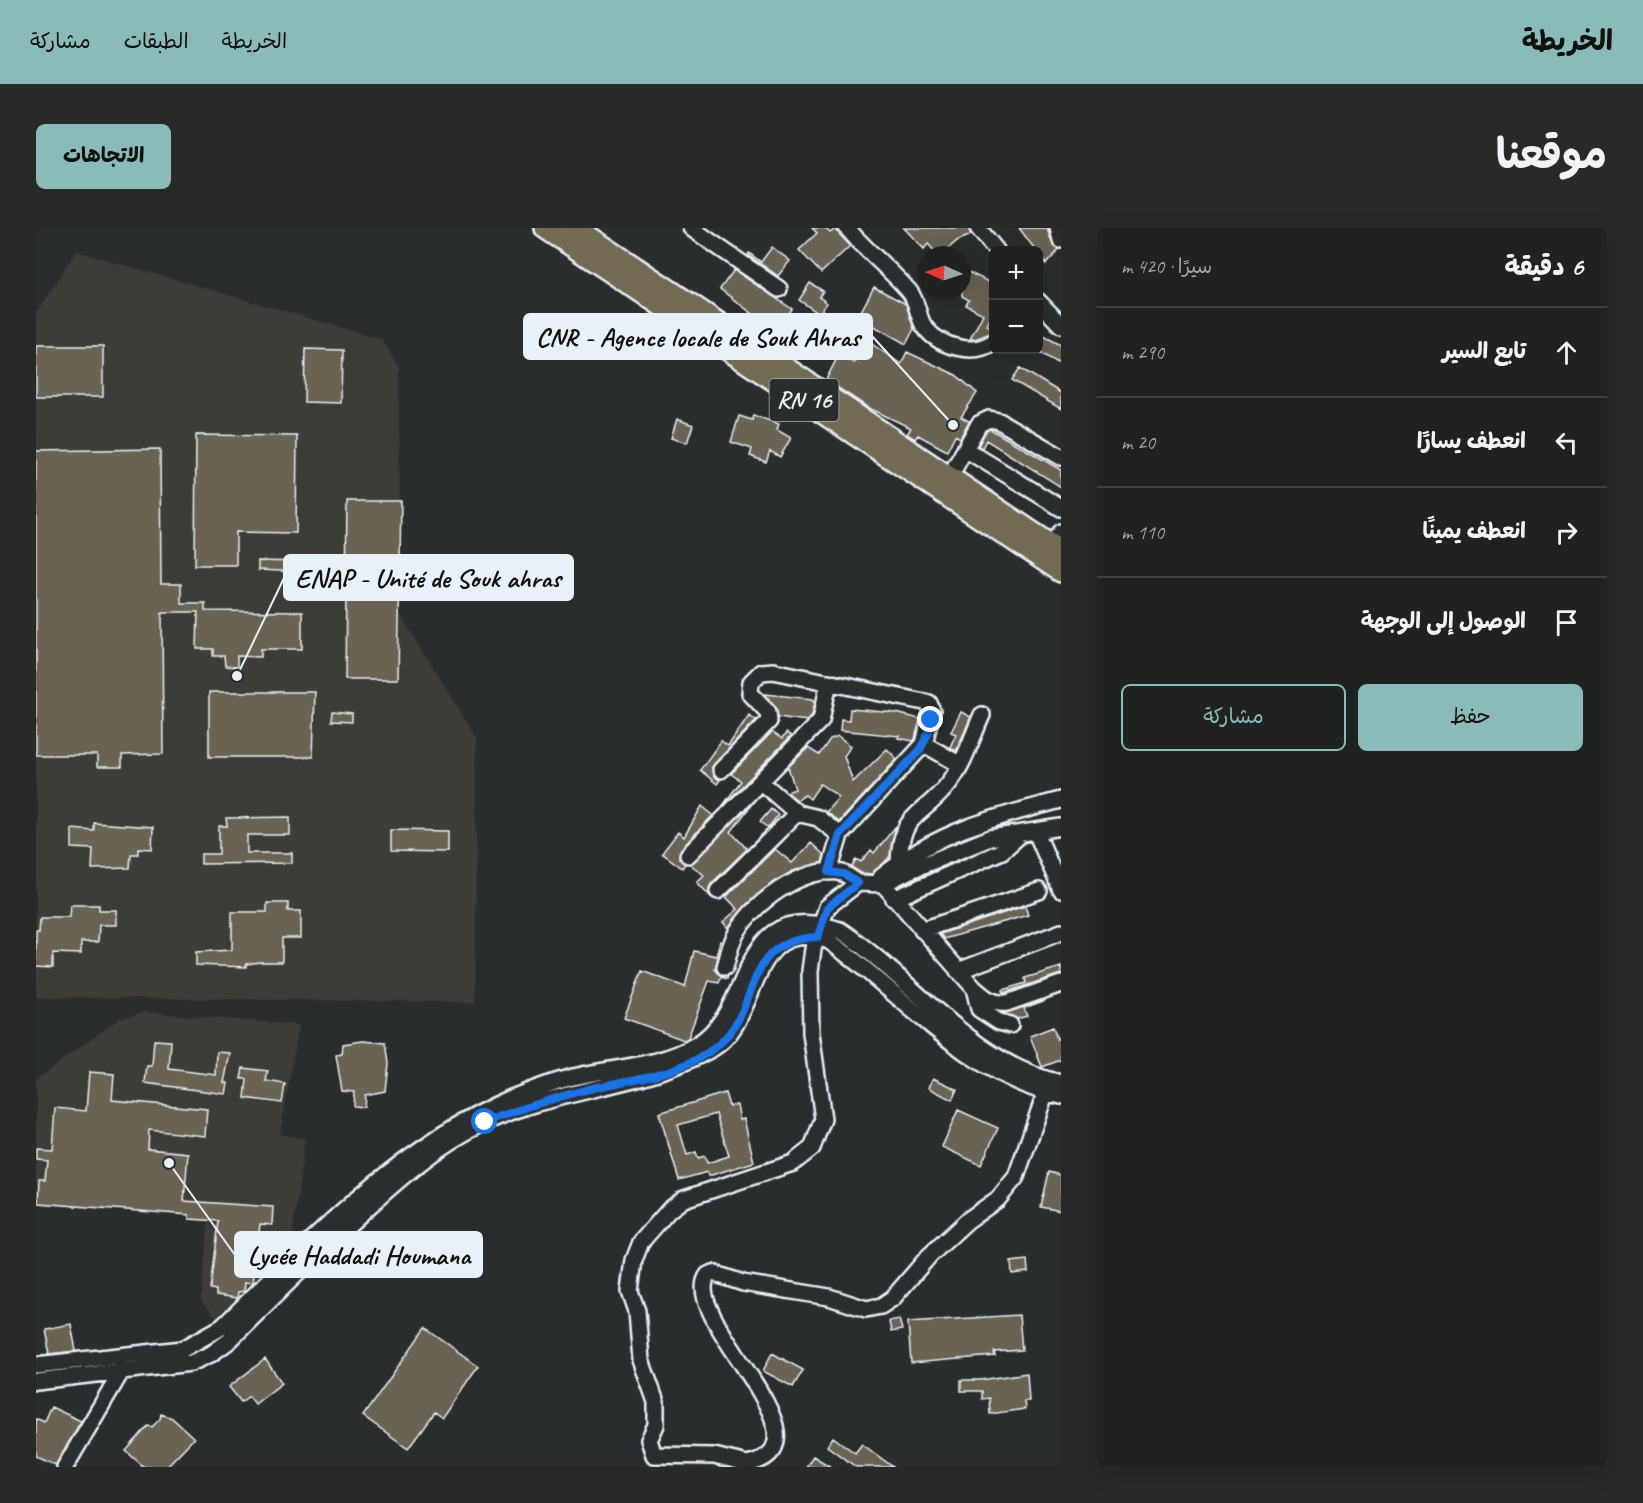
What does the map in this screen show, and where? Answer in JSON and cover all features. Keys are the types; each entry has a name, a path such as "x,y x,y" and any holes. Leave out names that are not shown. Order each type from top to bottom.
{"highway":[{"name":"RN 16","path":"546,228 1061,571"},
{"name":"RN 16","path":"575,228 949,478 1058,543"}],"street":[{"path":"691,228 779,289"},
{"path":"847,228 915,298 924,328 932,335 950,345 967,349 989,345"},
{"path":"978,228 993,246"},
{"path":"1058,228 1061,240"},
{"path":"1043,306 1061,325"},
{"path":"949,478 984,420 994,420 1061,457"},
{"path":"965,449 1061,508"},
{"path":"721,770 769,721 768,712 750,693 750,687 756,675 773,671 929,703 932,711 924,744 840,835 829,872"},
{"path":"688,855 821,720 829,682"},
{"path":"899,862 900,840 904,828 949,783 982,715"},
{"path":"924,744 959,764"},
{"path":"761,782 797,813 818,818 840,835"},
{"path":"871,884 921,847 978,823 1061,800"},
{"path":"718,891 797,813"},
{"path":"1052,1085 1016,1178 998,1199 968,1220 928,1256 893,1298 881,1306 866,1309 829,1297 743,1283 713,1273 708,1275 703,1290 710,1314 768,1407 777,1430 777,1441 770,1452 747,1464 714,1456 654,1455 649,1440 658,1413 641,1360 637,1311 630,1291 634,1260 651,1228 684,1199 793,1163 803,1157 816,1142 823,1119 811,1033 810,971 827,908 833,901 871,884 972,844 990,838 1061,827"},
{"path":"1029,833 1061,890"},
{"path":"894,899 1002,850 1029,833"},
{"path":"724,967 735,934 771,894 790,884 829,872 844,874 871,884 894,899 974,988 998,1004 1061,984"},
{"path":"922,930 1039,891"},
{"path":"36,1365 183,1348 222,1327 324,1227 412,1154 456,1125 510,1099 572,1077 670,1058 696,1045 715,1031 733,1005 753,955 763,940 770,934 797,924 820,930 949,1042 1012,1080 1052,1085 1061,1096"},
{"path":"36,1381 168,1368 190,1363 211,1354 229,1341 387,1190 439,1148 485,1122 571,1094 667,1071 717,1046 734,1027 762,962 776,947 820,930"},
{"path":"958,971 1061,932"},
{"path":"974,988 978,1009 999,1022 1010,1025"},
{"path":"65,1467 121,1372 123,1354"}],"shaded area":[{"path":"76,251 381,339 399,367 400,614 477,738 475,1002 36,997 36,314"},
{"path":"144,1012 299,1025 280,1134 305,1139 292,1236 268,1270 216,1317 201,1301 209,1218 36,1193 36,1079 119,1019"}],"building":[{"path":"812,228 825,228 830,233 835,229 850,246 821,273 799,250 817,233"},
{"path":"904,228 968,228 971,235 951,246 930,246 928,244 921,246"},
{"path":"1019,228 1047,228 1052,243 1059,250 1046,264 1043,260 1043,246 1032,246"},
{"path":"772,247 790,261 778,276 748,255 749,253 761,262"},
{"path":"734,270 792,309 784,321 805,336 800,345 779,334 720,289"},
{"path":"971,273 989,282 989,321 987,325 989,334 970,339 983,314 966,305 971,300"},
{"path":"810,283 823,291 819,297 827,303 822,310 840,322 826,339 809,328 818,313 799,300"},
{"path":"874,287 906,304 914,329 906,344 858,317"},
{"path":"1043,336 1061,345 1061,365 1043,354"},
{"path":"869,342 901,364 907,352 956,375 977,393 961,417 969,421 960,438 955,435 947,451 918,435 915,439 907,434 911,428 867,407 826,380 838,356 854,363"},
{"path":"36,346 103,346 103,397 36,397"},
{"path":"305,349 342,350 341,403 304,402"},
{"path":"1020,368 1061,393 1061,409 1012,380"},
{"path":"753,415 779,424 777,430 791,438 780,457 770,451 766,462 750,456 752,449 731,442 739,416 752,420"},
{"path":"677,419 693,425 687,443 671,438"},
{"path":"990,429 1061,470 1061,487 986,440 982,448 978,446 986,431"},
{"path":"196,435 297,436 296,533 236,532 236,565 195,565"},
{"path":"160,449 161,584 181,584 181,603 205,603 205,611 302,612 302,649 261,649 261,657 237,656 237,667 225,666 224,656 213,656 213,649 197,649 198,612 162,612 163,754 122,755 122,767 97,767 97,755 36,755 36,451"},
{"path":"347,501 401,501 398,679 345,679"},
{"path":"258,561 303,562 303,572 258,570"},
{"path":"209,692 315,692 313,757 209,757"},
{"path":"765,694 813,699 815,702 812,715 807,721 778,717 775,706"},
{"path":"850,709 896,713 920,719 915,739 913,741 898,738 900,736 840,730 841,719 849,720"},
{"path":"332,712 352,714 352,722 331,721"},
{"path":"961,712 971,717 956,751 950,747 956,734 951,732"},
{"path":"749,715 756,720 712,767 714,777 720,780 717,784 700,770 721,741 728,746"},
{"path":"772,732 782,739 786,733 791,736 721,808 741,781 731,774"},
{"path":"838,736 851,746 844,756 853,782 887,749 897,759 839,822 826,812 839,797 820,784 810,799 805,795 797,800 787,792 795,789 788,767 808,748 819,755 830,739"},
{"path":"754,801 731,832 747,849 711,884 710,896 697,882 704,875 690,864"},
{"path":"702,806 713,815 681,849 679,858 685,864 682,868 662,853 678,832 684,837"},
{"path":"771,809 778,815 768,828 760,822"},
{"path":"290,817 290,835 247,835 247,853 292,853 292,863 201,864 201,854 219,854 219,826 227,826 226,818"},
{"path":"94,823 153,827 152,849 138,848 138,854 131,854 130,868 92,869 93,849 72,848 72,829 94,831"},
{"path":"896,826 890,856 884,863 872,874 861,873 852,867 856,859 861,862 871,850 874,853"},
{"path":"391,830 448,831 448,852 391,851"},
{"path":"789,835 775,849 792,863 811,843 824,855 822,863 793,871 775,881 746,905 728,928 723,922 738,909 726,897"},
{"path":"267,903 288,903 288,911 301,911 301,938 282,938 282,962 260,962 246,964 246,967 196,965 196,952 232,950 232,912 267,912"},
{"path":"70,905 99,905 99,910 116,910 116,925 99,925 98,942 81,942 81,954 53,953 53,967 36,966 36,930 39,930 40,917 69,917"},
{"path":"1025,906 1028,915 944,939 940,934"},
{"path":"720,941 722,942 715,969 722,976 728,976 727,979 721,977 719,983 709,981 688,1038 684,1040 624,1018 642,971 685,987 694,951 716,956"},
{"path":"1061,967 1061,974 1003,993 1002,990 1026,983 1025,978"},
{"path":"1046,1000 1024,1008 1027,1016 1017,1019 1003,1013"},
{"path":"1053,1027 1057,1039 1061,1037 1061,1060 1042,1067 1030,1036"},
{"path":"154,1040 171,1041 169,1069 216,1075 217,1052 230,1053 224,1083 228,1083 226,1094 145,1083 147,1066 152,1066"},
{"path":"363,1041 385,1043 388,1063 385,1091 365,1095 364,1107 353,1106 354,1092 342,1091 336,1055 342,1054 343,1044"},
{"path":"243,1068 268,1071 266,1081 285,1084 282,1103 245,1098 247,1079 241,1079"},
{"path":"89,1072 114,1074 112,1100 207,1109 205,1136 149,1130 148,1149 188,1153 184,1201 273,1207 272,1225 260,1224 253,1283 245,1282 244,1291 238,1292 237,1298 216,1295 216,1290 210,1289 218,1221 189,1219 189,1215 38,1203 39,1181 45,1181 47,1160 36,1159 36,1148 52,1149 55,1108 86,1111"},
{"path":"933,1078 957,1089 952,1100 929,1088"},
{"path":"725,1093 729,1106 737,1105 740,1120 744,1119 754,1162 708,1176 707,1172 679,1180 659,1113","holes":["716,1114 729,1156 707,1163 705,1156 698,1158 696,1152 687,1155 678,1125"]},
{"path":"958,1110 998,1128 981,1165 942,1147"},
{"path":"1049,1172 1061,1175 1061,1211 1041,1207"},
{"path":"1027,1260 1028,1272 1012,1274 1011,1262"},
{"path":"1019,1315 1022,1350 994,1352 995,1356 911,1363 908,1322"},
{"path":"899,1319 902,1330 891,1332 889,1321"},
{"path":"71,1324 76,1351 49,1354 44,1329"},
{"path":"425,1328 478,1366 442,1418 434,1412 408,1448 363,1416"},
{"path":"772,1353 803,1370 793,1387 763,1371"},
{"path":"265,1359 282,1383 255,1404 249,1396 241,1402 229,1387"},
{"path":"1027,1373 1029,1401 1024,1401 1025,1409 990,1414 989,1398 982,1399 982,1391 961,1391 961,1380 981,1380"},
{"path":"51,1407 81,1421 56,1465 36,1456 36,1419 44,1423"},
{"path":"161,1414 172,1418 194,1438 166,1467 144,1467 126,1451 148,1426 152,1427 160,1419"},
{"path":"833,1437 855,1453 862,1444 893,1467 856,1467 827,1446"},
{"path":"813,1456 831,1467 806,1467"}],"place":[{"name":"CNR - Agence locale de Souk Ahras","path":"953,425"},
{"name":"ENAP - Unité de Souk ahras","path":"237,676"},
{"name":"Lycée Haddadi Houmana","path":"169,1163"}],"route":[{"path":"485,1122 518,1109 659,1073 682,1065 717,1046 734,1027 749,997 762,962 776,947 798,938 818,937 827,908 858,883 844,874 829,872 834,848 840,835 920,750 929,732 931,720"}]}
